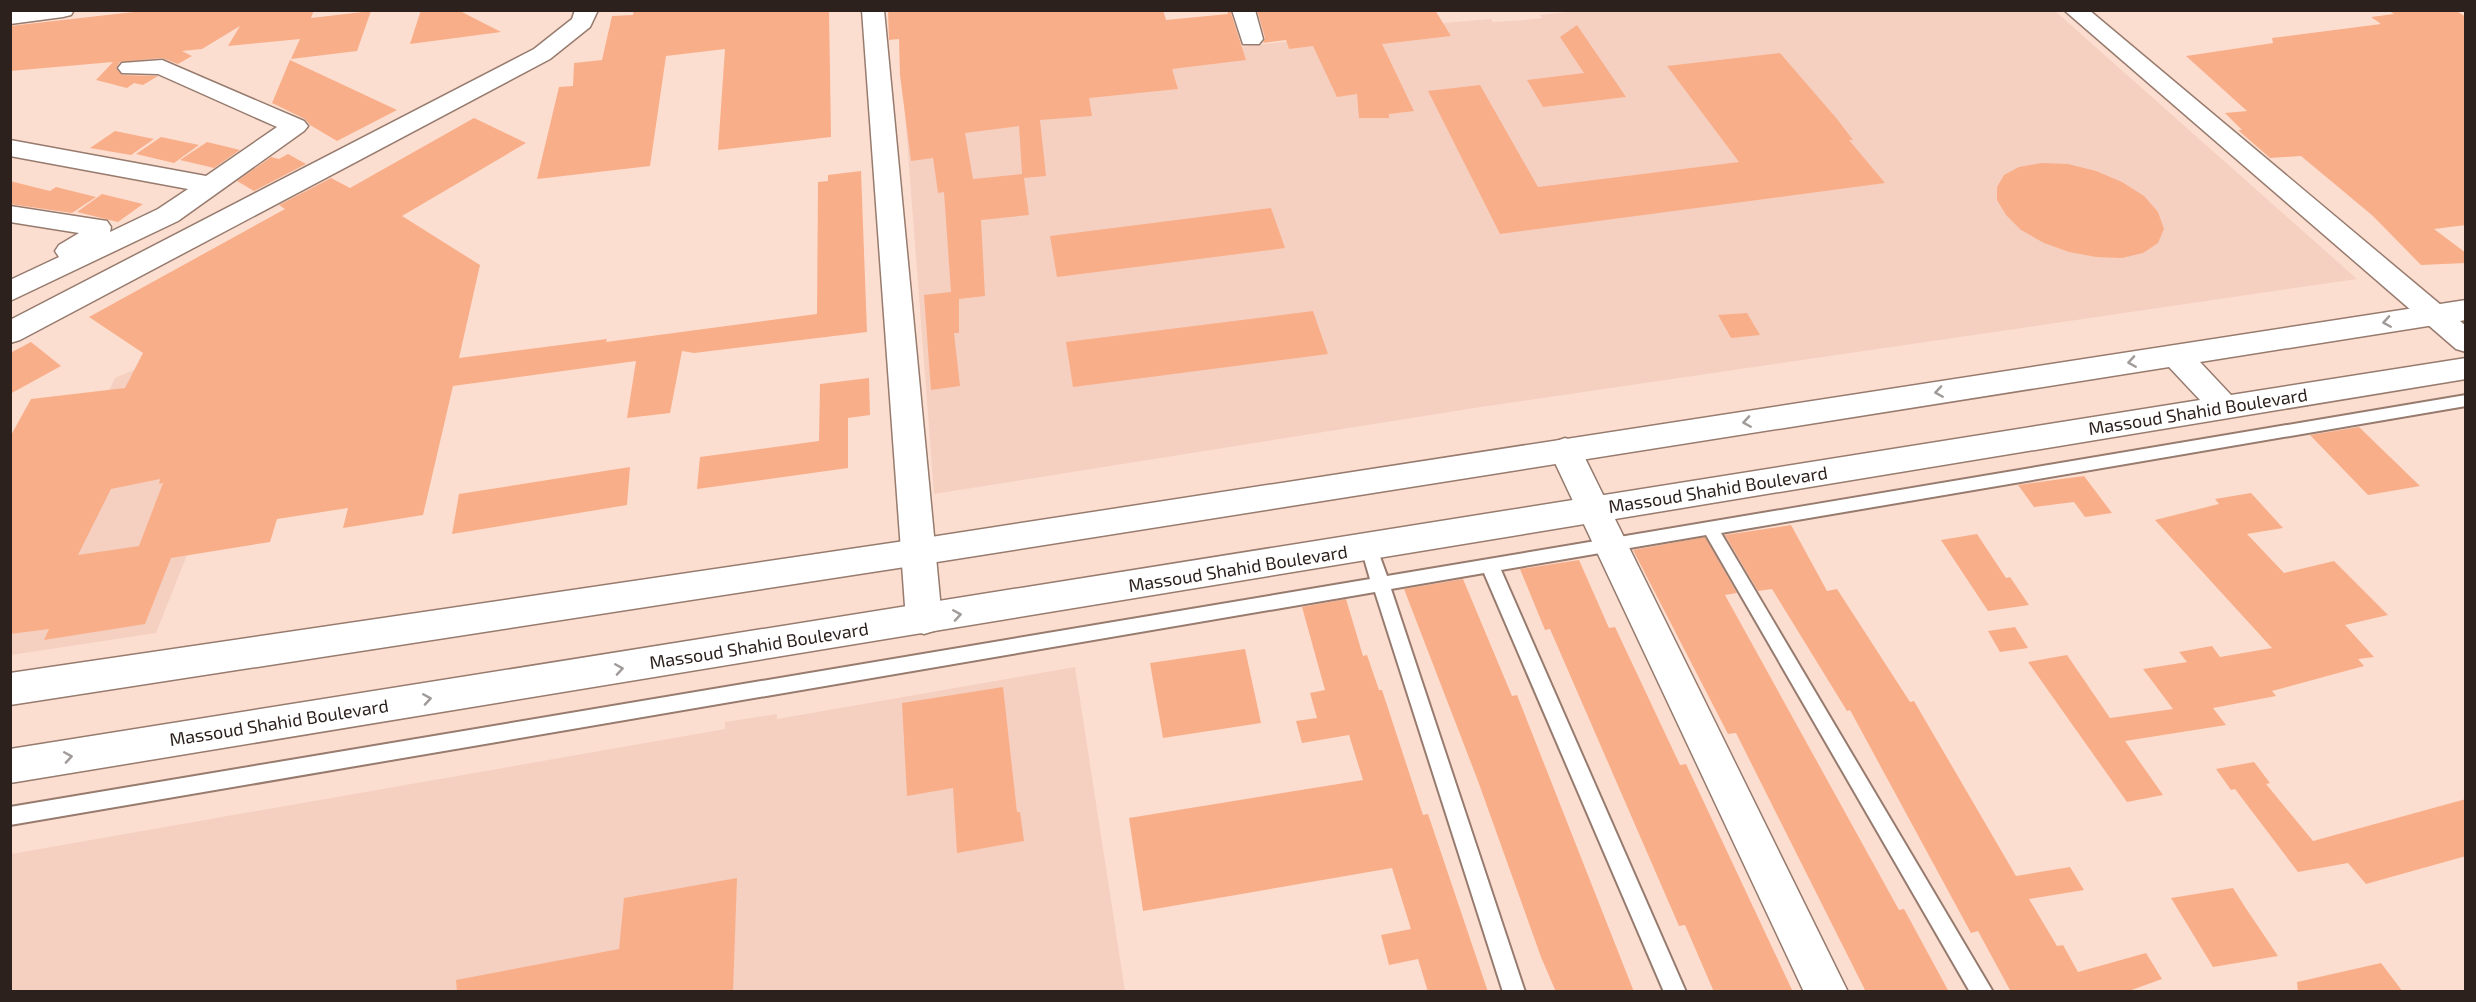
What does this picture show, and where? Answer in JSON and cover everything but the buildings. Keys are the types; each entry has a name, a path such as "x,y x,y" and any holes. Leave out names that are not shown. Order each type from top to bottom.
{"main road":[{"path":"10,17 63,10"},
{"path":"10,333 542,54 582,22 587,10"},
{"path":"873,10 924,620"},
{"path":"1243,10 1251,39"},
{"path":"2075,10 2466,342"},
{"path":"18,289 168,215 209,184 295,126 162,67 130,68"},
{"path":"10,148 209,184"},
{"path":"10,214 97,227 96,234 36,270 18,289"},
{"path":"10,688 918,552 2466,310"},
{"path":"2176,355 2225,408"},
{"name":"Massoud Shahid Boulevard","path":"10,766 1369,548 2466,368"},
{"path":"1565,450 1827,992"}],"lane":[{"path":"10,816 2466,400"},
{"path":"1710,528 1982,992"},
{"path":"1369,548 1514,992"},
{"path":"1490,566 1675,992"}],"shaded area":[{"path":"1576,11 2055,11 2357,279 1481,407 934,494 903,87 1443,23 1542,18 1540,15"},
{"path":"155,361 187,555 156,633 11,655 10,598 115,378"},
{"path":"1075,667 1125,991 11,992 11,854 725,729 725,722 777,714 777,719"}]}
